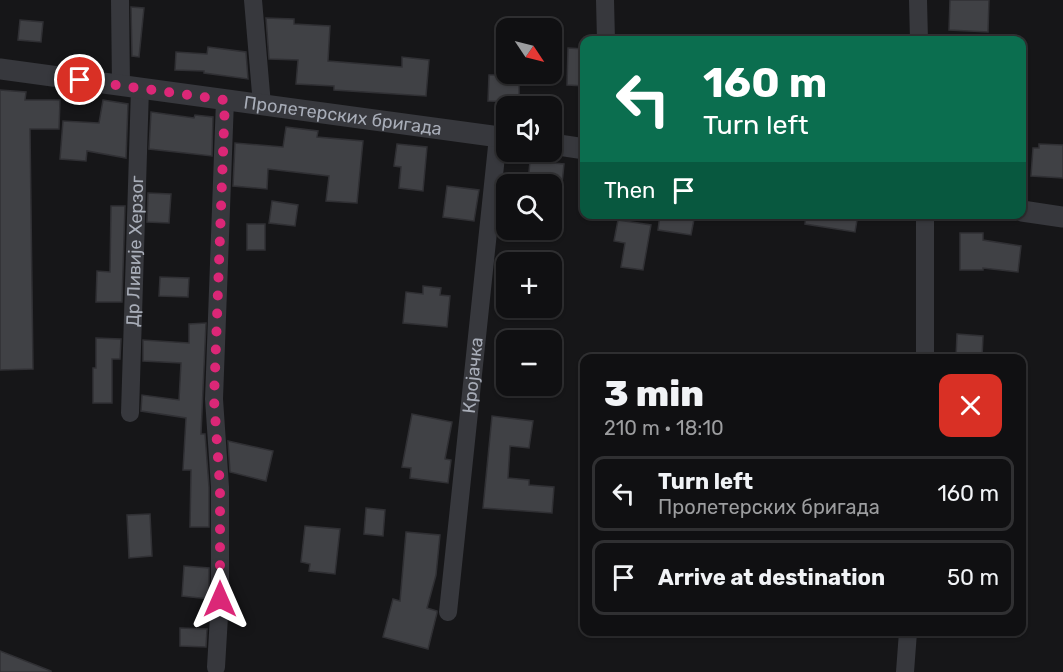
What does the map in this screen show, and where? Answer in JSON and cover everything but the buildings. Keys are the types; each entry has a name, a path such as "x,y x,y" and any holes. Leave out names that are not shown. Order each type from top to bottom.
{"street":[{"name":"Др Ливије Херзог","path":"120,0 130,87 130,413"},
{"path":"253,0 262,105"},
{"path":"605,0 606,36"},
{"path":"918,0 919,36"},
{"name":"Пролетерских бригада","path":"0,69 496,136"},
{"path":"216,667 220,599 220,487 214,399 225,100"},
{"path":"562,146 580,148"},
{"name":"Кројачка","path":"448,612 500,162"},
{"path":"1026,212 1063,217"},
{"path":"925,354 926,219"},
{"path":"905,672 908,636"}],"route":[{"path":"80,80 225,100 214,399 220,487 220,599"}]}
